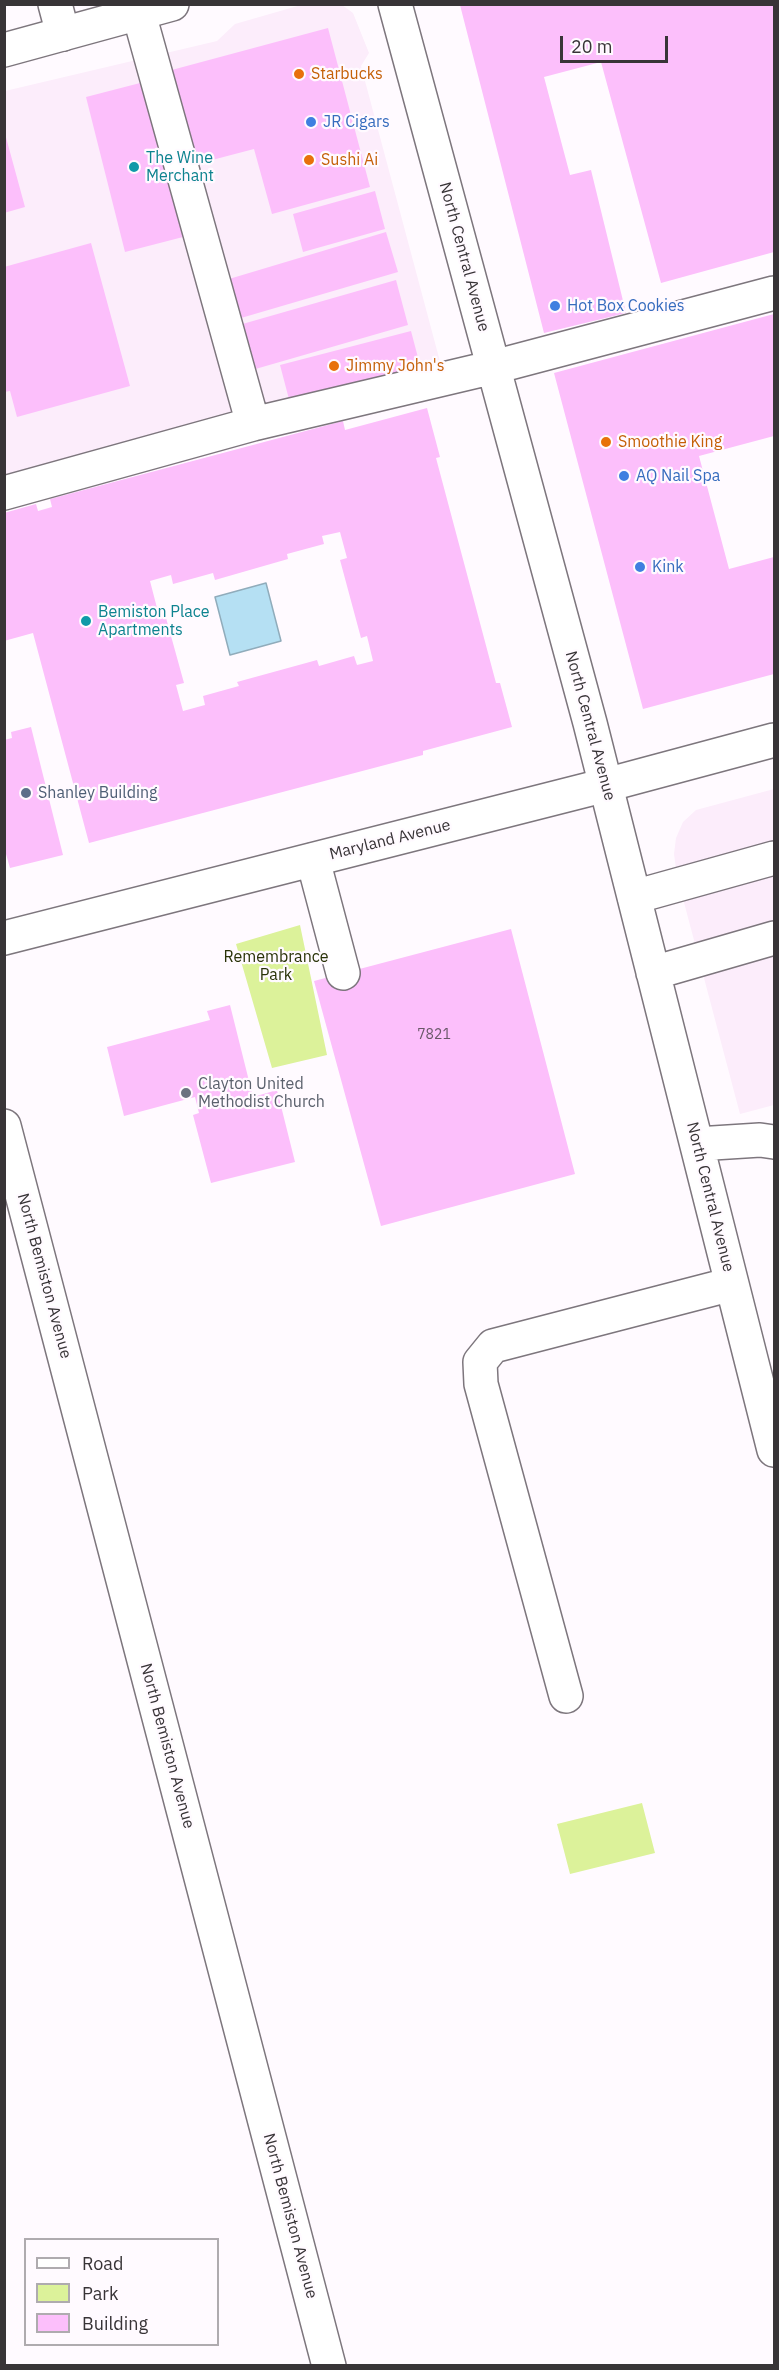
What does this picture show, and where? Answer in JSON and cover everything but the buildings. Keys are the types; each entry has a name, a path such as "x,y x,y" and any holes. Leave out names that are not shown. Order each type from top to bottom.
{"street":[{"path":"4,50 59,19 139,14 172,4"},
{"name":"North Central Avenue","path":"395,4 606,785 774,1450"},
{"path":"139,14 253,424"},
{"path":"4,493 253,424 494,367 774,293"},
{"name":"Maryland Avenue","path":"4,938 774,740"},
{"path":"634,897 774,858"},
{"path":"313,860 343,973"},
{"path":"654,973 774,938"},
{"name":"North Bemiston Avenue","path":"4,1126 329,2366"},
{"path":"697,1144 760,1140 774,1142"},
{"path":"566,1696 482,1384 480,1362 492,1346 732,1284"}],"shaded area":[{"path":"301,5 342,5 353,13 369,53 361,66 442,369 5,482 5,91 217,41 235,24"},
{"path":"774,789 774,1105 740,1114 677,876 674,854 676,838 683,822 696,810"}],"green space":[{"name":"Remembrance Park","path":"300,925 327,1055 272,1068 236,944"},
{"path":"642,1803 655,1853 570,1874 557,1824"}],"water":[{"path":"266,583 281,641 230,655 215,597"}],"place":[{"name":"Starbucks","path":"299,74"},
{"name":"JR Cigars","path":"311,122"},
{"name":"Sushi Ai","path":"309,160"},
{"name":"The Wine Merchant","path":"134,167"},
{"name":"Hot Box Cookies","path":"555,306"},
{"name":"Jimmy John's","path":"334,366"},
{"name":"Smoothie King","path":"606,442"},
{"name":"AQ Nail Spa","path":"624,476"},
{"name":"Kink","path":"640,567"},
{"name":"Bemiston Place Apartments","path":"86,621"},
{"name":"Shanley Building","path":"26,793"},
{"name":"Clayton United Methodist Church","path":"186,1093"}]}
